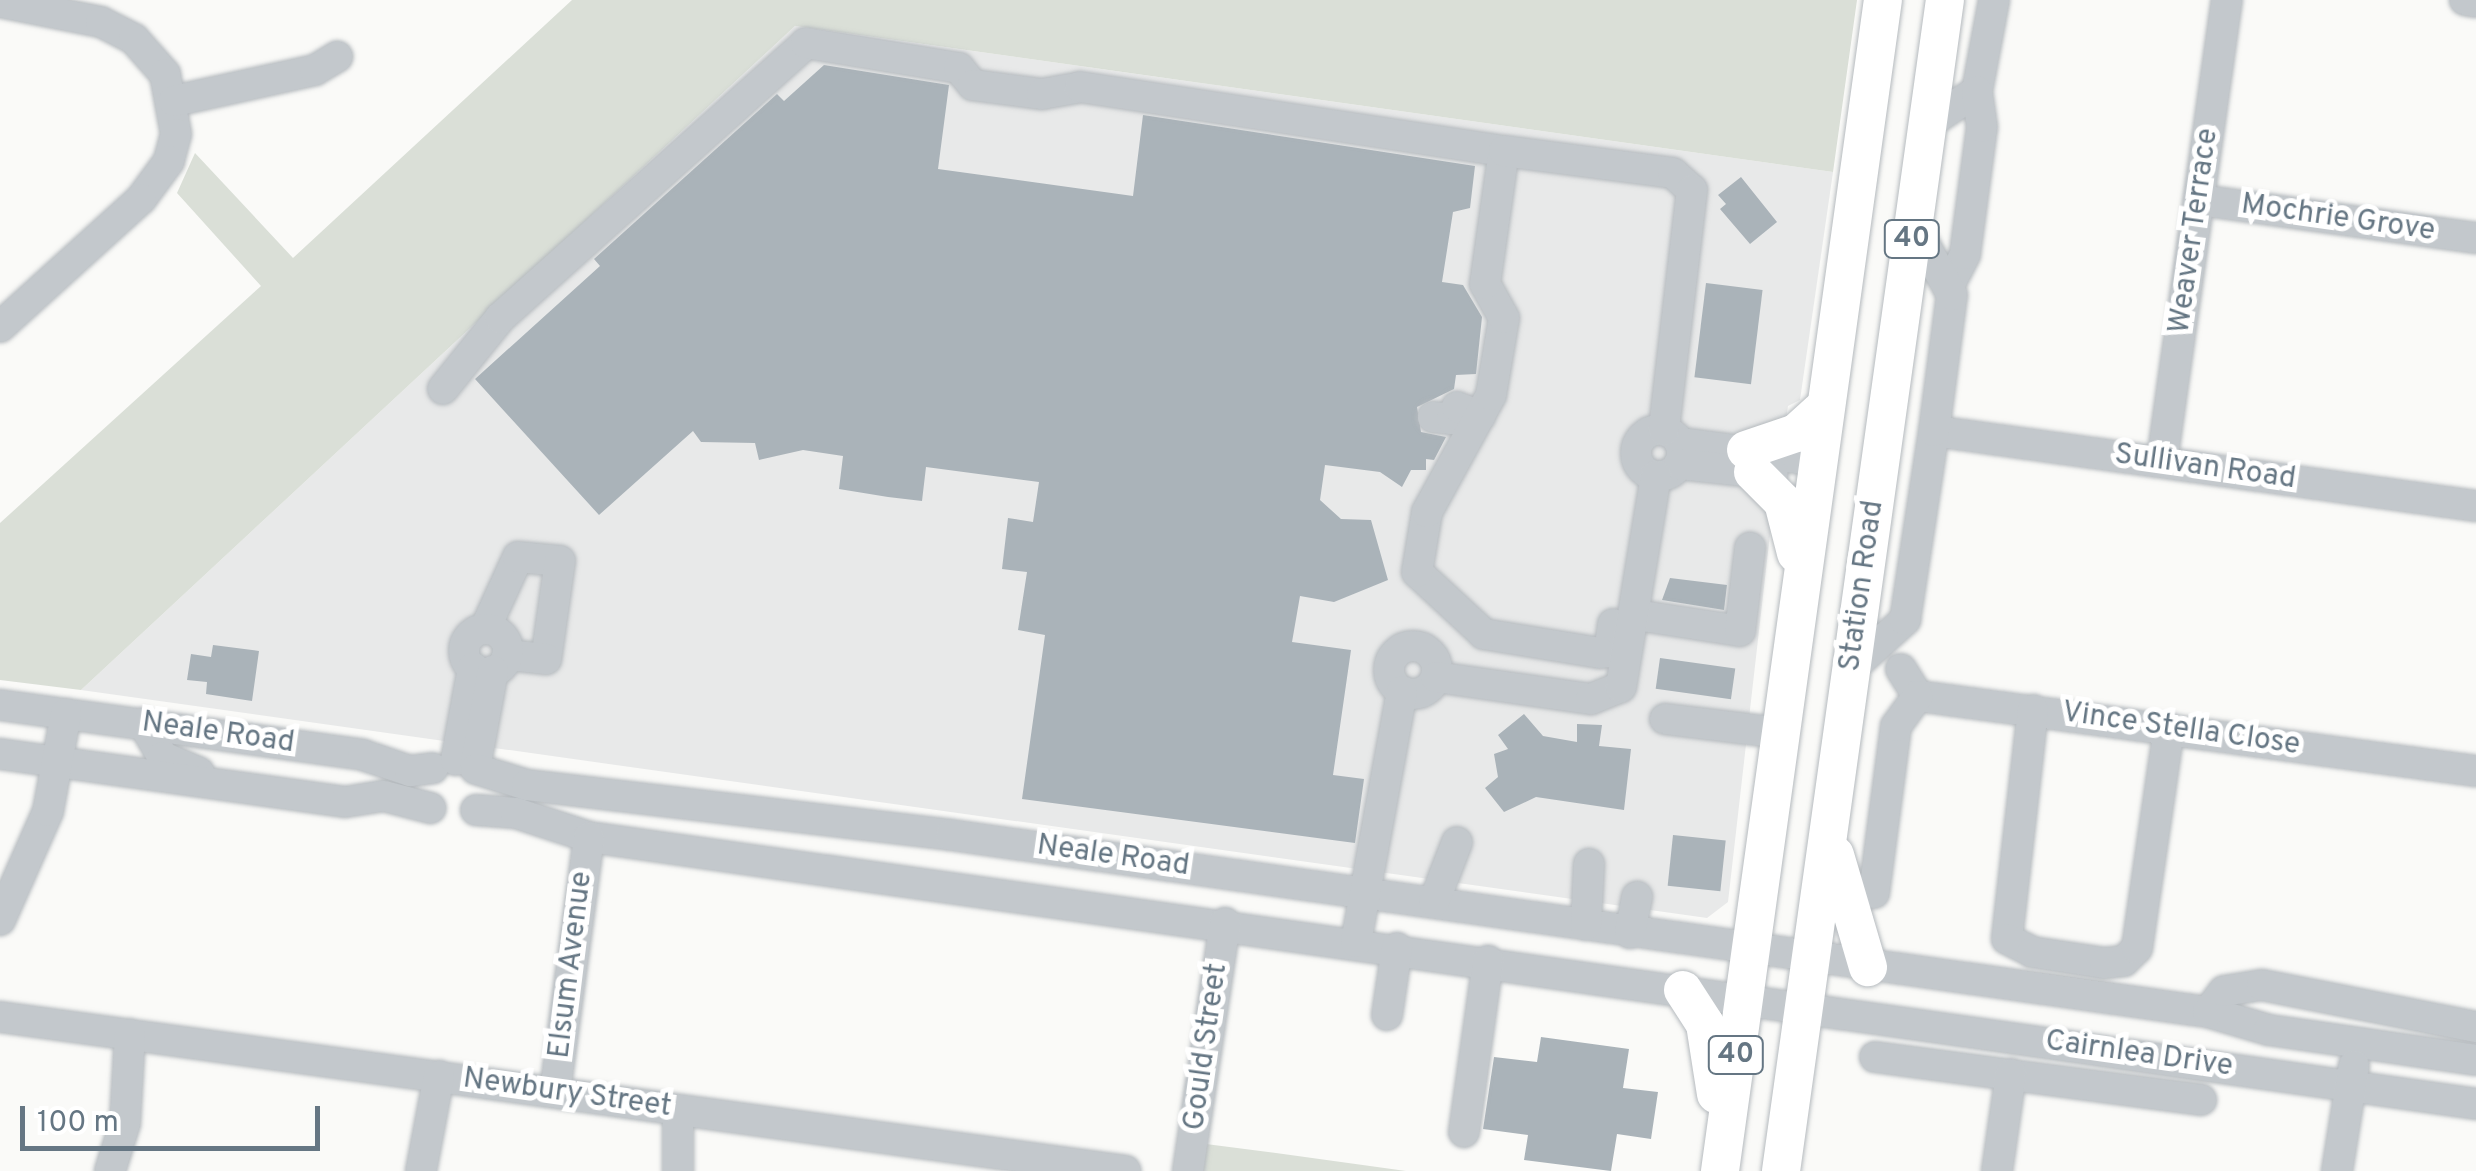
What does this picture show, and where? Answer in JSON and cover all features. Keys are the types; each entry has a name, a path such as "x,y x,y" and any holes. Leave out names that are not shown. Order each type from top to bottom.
{"main road":[{"name":"Station Road","path":"1721,1166 1884,0"},
{"name":"Station Road","path":"1781,1171 1945,0"},
{"path":"1800,580 1783,502 1750,461 1796,434 1826,406"},
{"path":"1816,470 1878,478"},
{"path":"1832,812 1844,902 1868,967"},
{"path":"1683,990 1709,1040 1721,1166"}],"street":[{"path":"1852,668 1906,620 1951,282 1964,254 1982,127 1977,91 1994,0"},
{"name":"Weaver Terrace","path":"2162,462 2227,0"},
{"path":"2465,0 2476,2"},
{"path":"0,2 117,28 156,60 174,101 174,147 154,185 3,317"},
{"path":"443,389 500,318 806,43 959,68 974,85 1042,94 1080,87 1672,174 1692,190 1670,453 1625,620 1610,652 1484,634 1417,572 1427,512 1480,416 1504,318 1485,284 1504,151"},
{"path":"174,101 315,70 337,57"},
{"path":"1928,124 1977,91"},
{"name":"Mochrie Grove","path":"2199,200 2476,238"},
{"path":"1914,225 1951,282"},
{"path":"1433,417 1452,419 1456,407 1480,416"},
{"name":"Sullivan Road","path":"1934,431 2476,506"},
{"path":"1670,453 1816,470"},
{"path":"1625,620 1740,631 1750,548"},
{"path":"518,557 560,560 546,659 491,665 465,644 486,629 518,557"},
{"path":"1402,691 1419,693 1436,677 1604,696 1628,672 1625,620"},
{"path":"1356,942 1362,890 1402,691 1389,673 1403,648 1426,649 1436,677"},
{"path":"460,766 484,790 476,810 455,820 430,808 424,790 460,766 491,665"},
{"path":"1874,893 1898,714 1918,696 1901,669"},
{"name":"Vince Stella Close","path":"1918,696 2476,771"},
{"name":"Neale Road","path":"0,705 364,756 410,771 460,766 527,785 962,836 1362,890 1809,957"},
{"path":"2033,710 2008,939 2032,952 2106,963 2124,961 2137,948 2169,728"},
{"path":"0,920 36,840 54,712"},
{"path":"1665,720 1780,734"},
{"path":"143,724 151,744 177,766 294,796"},
{"name":"Neale Road","path":"0,754 294,796 384,796 430,808"},
{"name":"Neale Road","path":"476,810 516,813 589,837 1225,923 1744,999"},
{"path":"954,886 962,836"},
{"name":"Elsum Avenue","path":"555,1092 589,837"},
{"path":"1434,902 1457,842"},
{"path":"1586,925 1589,864"},
{"path":"1630,933 1637,896"},
{"name":"Gould Street","path":"1188,1171 1225,923"},
{"path":"1388,1015 1397,948"},
{"name":"Cairnlea Drive","path":"1809,957 2208,1012 2359,1043 2476,1060"},
{"path":"1464,1132 1488,961"},
{"path":"2208,1012 2224,991 2262,985 2476,1026"},
{"name":"Cairnlea Drive","path":"1744,999 2349,1084 2474,1107"},
{"name":"Newbury Street","path":"3,1015 686,1112 938,1159 1126,1171"},
{"path":"110,1171 136,1035"},
{"path":"2337,1171 2359,1043"},
{"path":"1875,1057 2202,1100"},
{"path":"1998,1171 2011,1074"},
{"path":"420,1171 433,1075"},
{"path":"678,1169 686,1112"}],"shaded area":[{"path":"572,0 1857,0 1833,172 795,26 81,690 0,680 0,523 261,286 177,193 195,153 293,258"},
{"path":"795,26 1833,172 1800,400 1788,406 1775,491 1728,902 1707,918 81,690"},
{"path":"1206,1144 1276,1153 1406,1171 1202,1171"}],"building":[{"path":"824,65 949,85 938,169 1133,196 1143,115 1475,166 1470,208 1453,212 1442,282 1463,285 1482,317 1476,374 1456,375 1454,389 1417,407 1421,432 1446,437 1434,460 1426,459 1426,470 1411,470 1402,487 1380,472 1325,465 1320,500 1341,519 1371,520 1388,580 1334,602 1300,596 1292,642 1351,650 1333,775 1364,779 1355,843 1022,799 1045,635 1018,630 1027,572 1002,569 1008,518 1033,522 1039,482 926,467 922,501 888,497 839,489 843,456 803,450 759,460 755,443 701,442 693,431 599,515 475,379 600,266 594,259 777,94 784,101"},
{"path":"1741,177 1777,222 1750,244 1720,209 1726,204 1718,195"},
{"path":"1706,283 1763,290 1751,384 1694,377"},
{"path":"1670,578 1727,585 1724,610 1662,600"},
{"path":"213,645 259,651 252,701 206,694 207,682 187,680 191,654 211,657"},
{"path":"1660,658 1735,669 1731,699 1656,689"},
{"path":"1524,714 1543,736 1577,742 1577,724 1602,725 1599,746 1631,749 1624,810 1536,797 1504,812 1485,788 1498,777 1494,754 1508,749 1498,735"},
{"path":"1673,835 1726,841 1720,891 1668,886"},
{"path":"1541,1037 1629,1049 1623,1088 1658,1092 1651,1139 1617,1134 1611,1171 1524,1160 1528,1135 1483,1129 1494,1057 1537,1062"}]}
